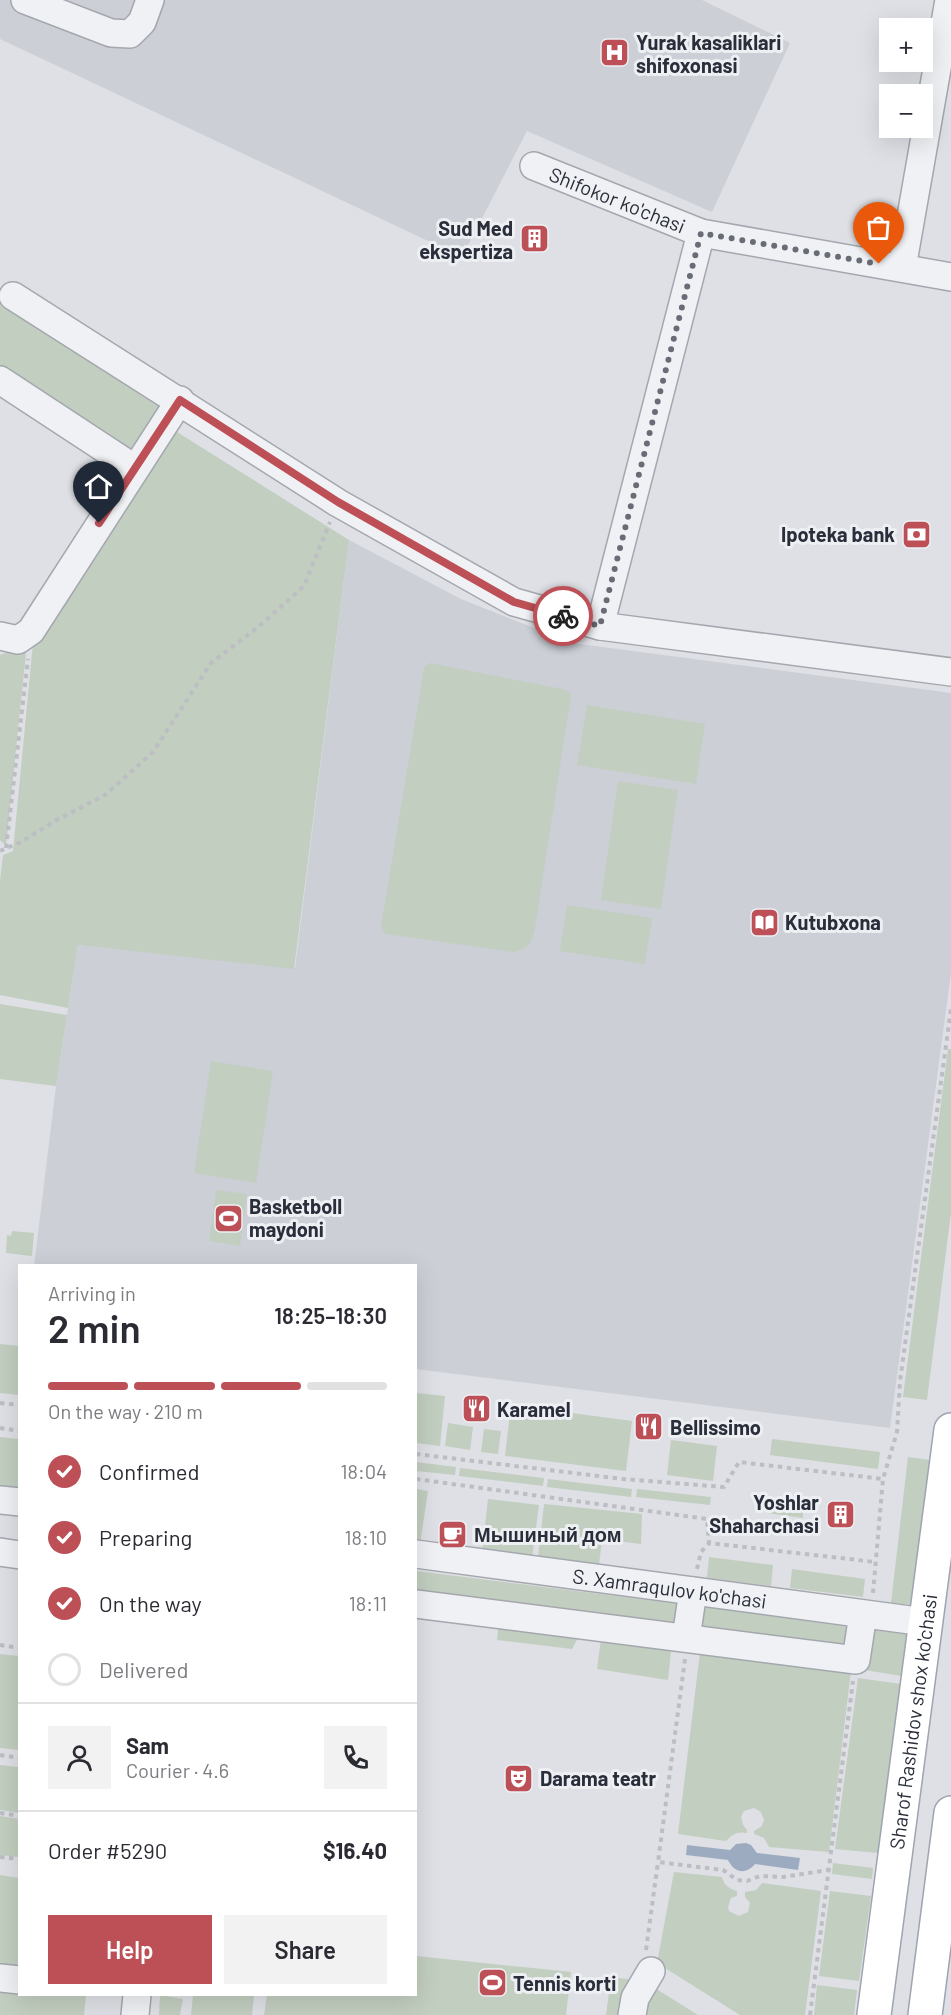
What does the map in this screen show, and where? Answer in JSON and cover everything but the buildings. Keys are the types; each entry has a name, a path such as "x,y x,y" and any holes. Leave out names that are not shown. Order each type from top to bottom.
{"main road":[{"name":"Sharof Rashidov shox ko'chasi","path":"874,2015 951,1430"},
{"path":"925,2015 951,1814"}],"street":[{"path":"26,0 111,33 130,34 142,22 150,0"},
{"path":"902,268 949,0"},
{"name":"Shifokor ko'chasi","path":"534,166 701,233 951,277"},
{"name":"Shifokor ko'chasi","path":"600,626 701,233"},
{"path":"13,296 338,502 514,602 600,626 951,672"},
{"path":"0,380 134,468"},
{"path":"0,636 18,640 30,631 180,400"},
{"path":"0,1500 18,1502"},
{"path":"0,1552 18,1555"},
{"name":"S. Xamraqulov ko'chasi","path":"417,1554 925,1622"},
{"path":"687,1639 693,1591"},
{"path":"417,1604 856,1660 863,1614"},
{"path":"632,2015 635,1998 649,1961"},
{"path":"0,1978 18,1980"}],"path":[{"path":"0,851 21,842 55,820 105,795 153,752 211,663 257,628 304,586 338,502"},
{"path":"6,849 30,631"},
{"path":"863,1614 873,1599 883,1479 897,1432 900,1381 951,1009"},
{"path":"0,1403 18,1405"},
{"path":"0,1428 18,1431"},
{"path":"417,1454 623,1479 724,1487 739,1462 883,1479"},
{"path":"417,1479 707,1519 708,1543 701,1552 693,1591"},
{"path":"708,1543 875,1562"},
{"path":"649,1961 658,1862 687,1639"},
{"path":"0,1645 18,1648"},
{"path":"810,2015 856,1660"},
{"path":"0,1755 18,1758"},
{"path":"0,1813 18,1816"},
{"path":"0,1857 18,1859"},
{"path":"658,1862 723,1870 737,1880 747,1881 760,1875 783,1877 828,1870"}],"shaded area":[{"path":"0,0 702,0 790,43 712,212 527,131 462,257 0,39"},
{"path":"349,540 461,599 572,643 951,693 951,973 890,1428 417,1369 417,1264 34,1264 56,1086 78,945 295,968"}],"green space":[{"path":"0,299 165,406 132,457 0,371"},
{"path":"169,427 349,540 294,969 78,945 68,1008 0,995 0,881 3,855 13,851 33,643"},
{"path":"12,650 26,653 6,846 0,840 0,655"},
{"path":"430,663 567,690 571,695 535,928 528,945 522,950 513,952 385,934 381,927 424,668"},
{"path":"587,705 705,724 696,784 577,765"},
{"path":"618,781 678,790 661,909 601,900"},
{"path":"567,905 652,918 645,964 560,951"},
{"path":"0,1004 67,1015 56,1086 0,1079"},
{"path":"948,1049 951,1049 951,1213 927,1400 903,1397"},
{"path":"211,1061 273,1071 256,1183 194,1173"},
{"name":"Basketboll maydoni","path":"216,1190 247,1194 240,1246 209,1241"},
{"path":"12,1231 34,1233 32,1256 6,1253 7,1235 11,1236"},
{"path":"0,1344 18,1346 18,1395 0,1393"},
{"path":"417,1393 445,1396 440,1446 417,1443"},
{"path":"511,1405 632,1421 626,1471 505,1456"},
{"path":"448,1423 473,1427 470,1450 445,1446"},
{"path":"484,1429 501,1431 498,1454 481,1452"},
{"path":"0,1437 18,1439 18,1493 0,1491"},
{"path":"772,1439 880,1452 878,1469 770,1455"},
{"path":"671,1440 717,1446 713,1481 667,1475"},
{"path":"908,1457 930,1460 913,1605 891,1603"},
{"path":"417,1462 456,1467 455,1475 417,1471"},
{"path":"460,1468 544,1478 543,1486 459,1476"},
{"path":"548,1479 632,1489 631,1497 547,1487"},
{"path":"417,1489 428,1491 420,1544 417,1543"},
{"path":"637,1489 711,1497 710,1505 636,1497"},
{"path":"488,1499 539,1505 532,1558 482,1552"},
{"path":"544,1504 642,1514 641,1544 602,1539 599,1565 538,1558"},
{"path":"769,1506 803,1511 803,1518 768,1513"},
{"path":"709,1557 773,1565 771,1586 707,1578"},
{"path":"792,1569 865,1579 863,1597 790,1588"},
{"path":"417,1571 679,1604 676,1625 417,1592"},
{"path":"700,1606 844,1622 850,1641 847,1656 696,1631"},
{"path":"499,1621 582,1630 572,1649 497,1640"},
{"path":"880,1625 907,1629 901,1676 859,1669 863,1643"},
{"path":"602,1632 672,1641 668,1680 597,1669"},
{"path":"701,1644 851,1671 829,1852 769,1847 764,1838 754,1834 754,1831 762,1826 764,1820 761,1812 754,1808 744,1811 741,1817 747,1833 735,1834 726,1841 678,1834"},
{"path":"0,1654 18,1656 18,1750 0,1748"},
{"path":"858,1678 901,1684 878,1853 835,1849"},
{"path":"0,1765 18,1767 18,1813 0,1810"},
{"path":"0,1816 18,1819 18,1857 0,1855"},
{"path":"833,1863 873,1868 872,1879 832,1874"},
{"path":"674,1872 722,1877 727,1886 737,1891 737,1896 731,1898 728,1907 729,1911 739,1916 748,1912 750,1903 745,1897 745,1892 756,1890 762,1883 821,1891 805,2015 740,2015 657,1963"},
{"path":"0,1875 18,1878 18,1996 86,1996 84,2015 0,2015"},
{"path":"830,1891 871,1896 859,1981 819,1976"},
{"name":"Tennis korti","path":"417,1956 571,1972 566,2015 264,2015 267,1996 417,1996"},
{"path":"611,1977 633,1980 628,2015 606,2015"},
{"path":"650,1985 698,2015 640,2015"},
{"path":"817,1985 857,1990 854,2015 814,2015"},
{"path":"160,1996 183,1999 180,2015 159,2015"},
{"path":"193,1996 254,1996 252,2015 191,2015"}],"water":[{"path":"736,1844 751,1845 757,1853 800,1858 798,1870 755,1864 748,1870 740,1871 733,1868 728,1860 686,1855 687,1845 730,1850"}],"way so far":[{"path":"563,616 600,626 701,233 879,264"}],"place":[{"name":"Yurak kasaliklari shifoxonasi","path":"615,53"},
{"name":"Sud Med ekspertiza","path":"534,239"},
{"name":"Ipoteka bank","path":"916,534"},
{"name":"Kutubxona","path":"764,922"},
{"name":"Basketboll maydoni","path":"228,1218"},
{"name":"Karamel","path":"476,1409"},
{"name":"Bellissimo","path":"649,1427"},
{"name":"Yoshlar Shaharchasi","path":"840,1514"},
{"name":"Мышиный дом","path":"453,1534"},
{"name":"Darama teatr","path":"519,1778"},
{"name":"Tennis korti","path":"492,1983"}],"route":[{"path":"99,523 180,400 338,502 514,602 563,616"}]}
